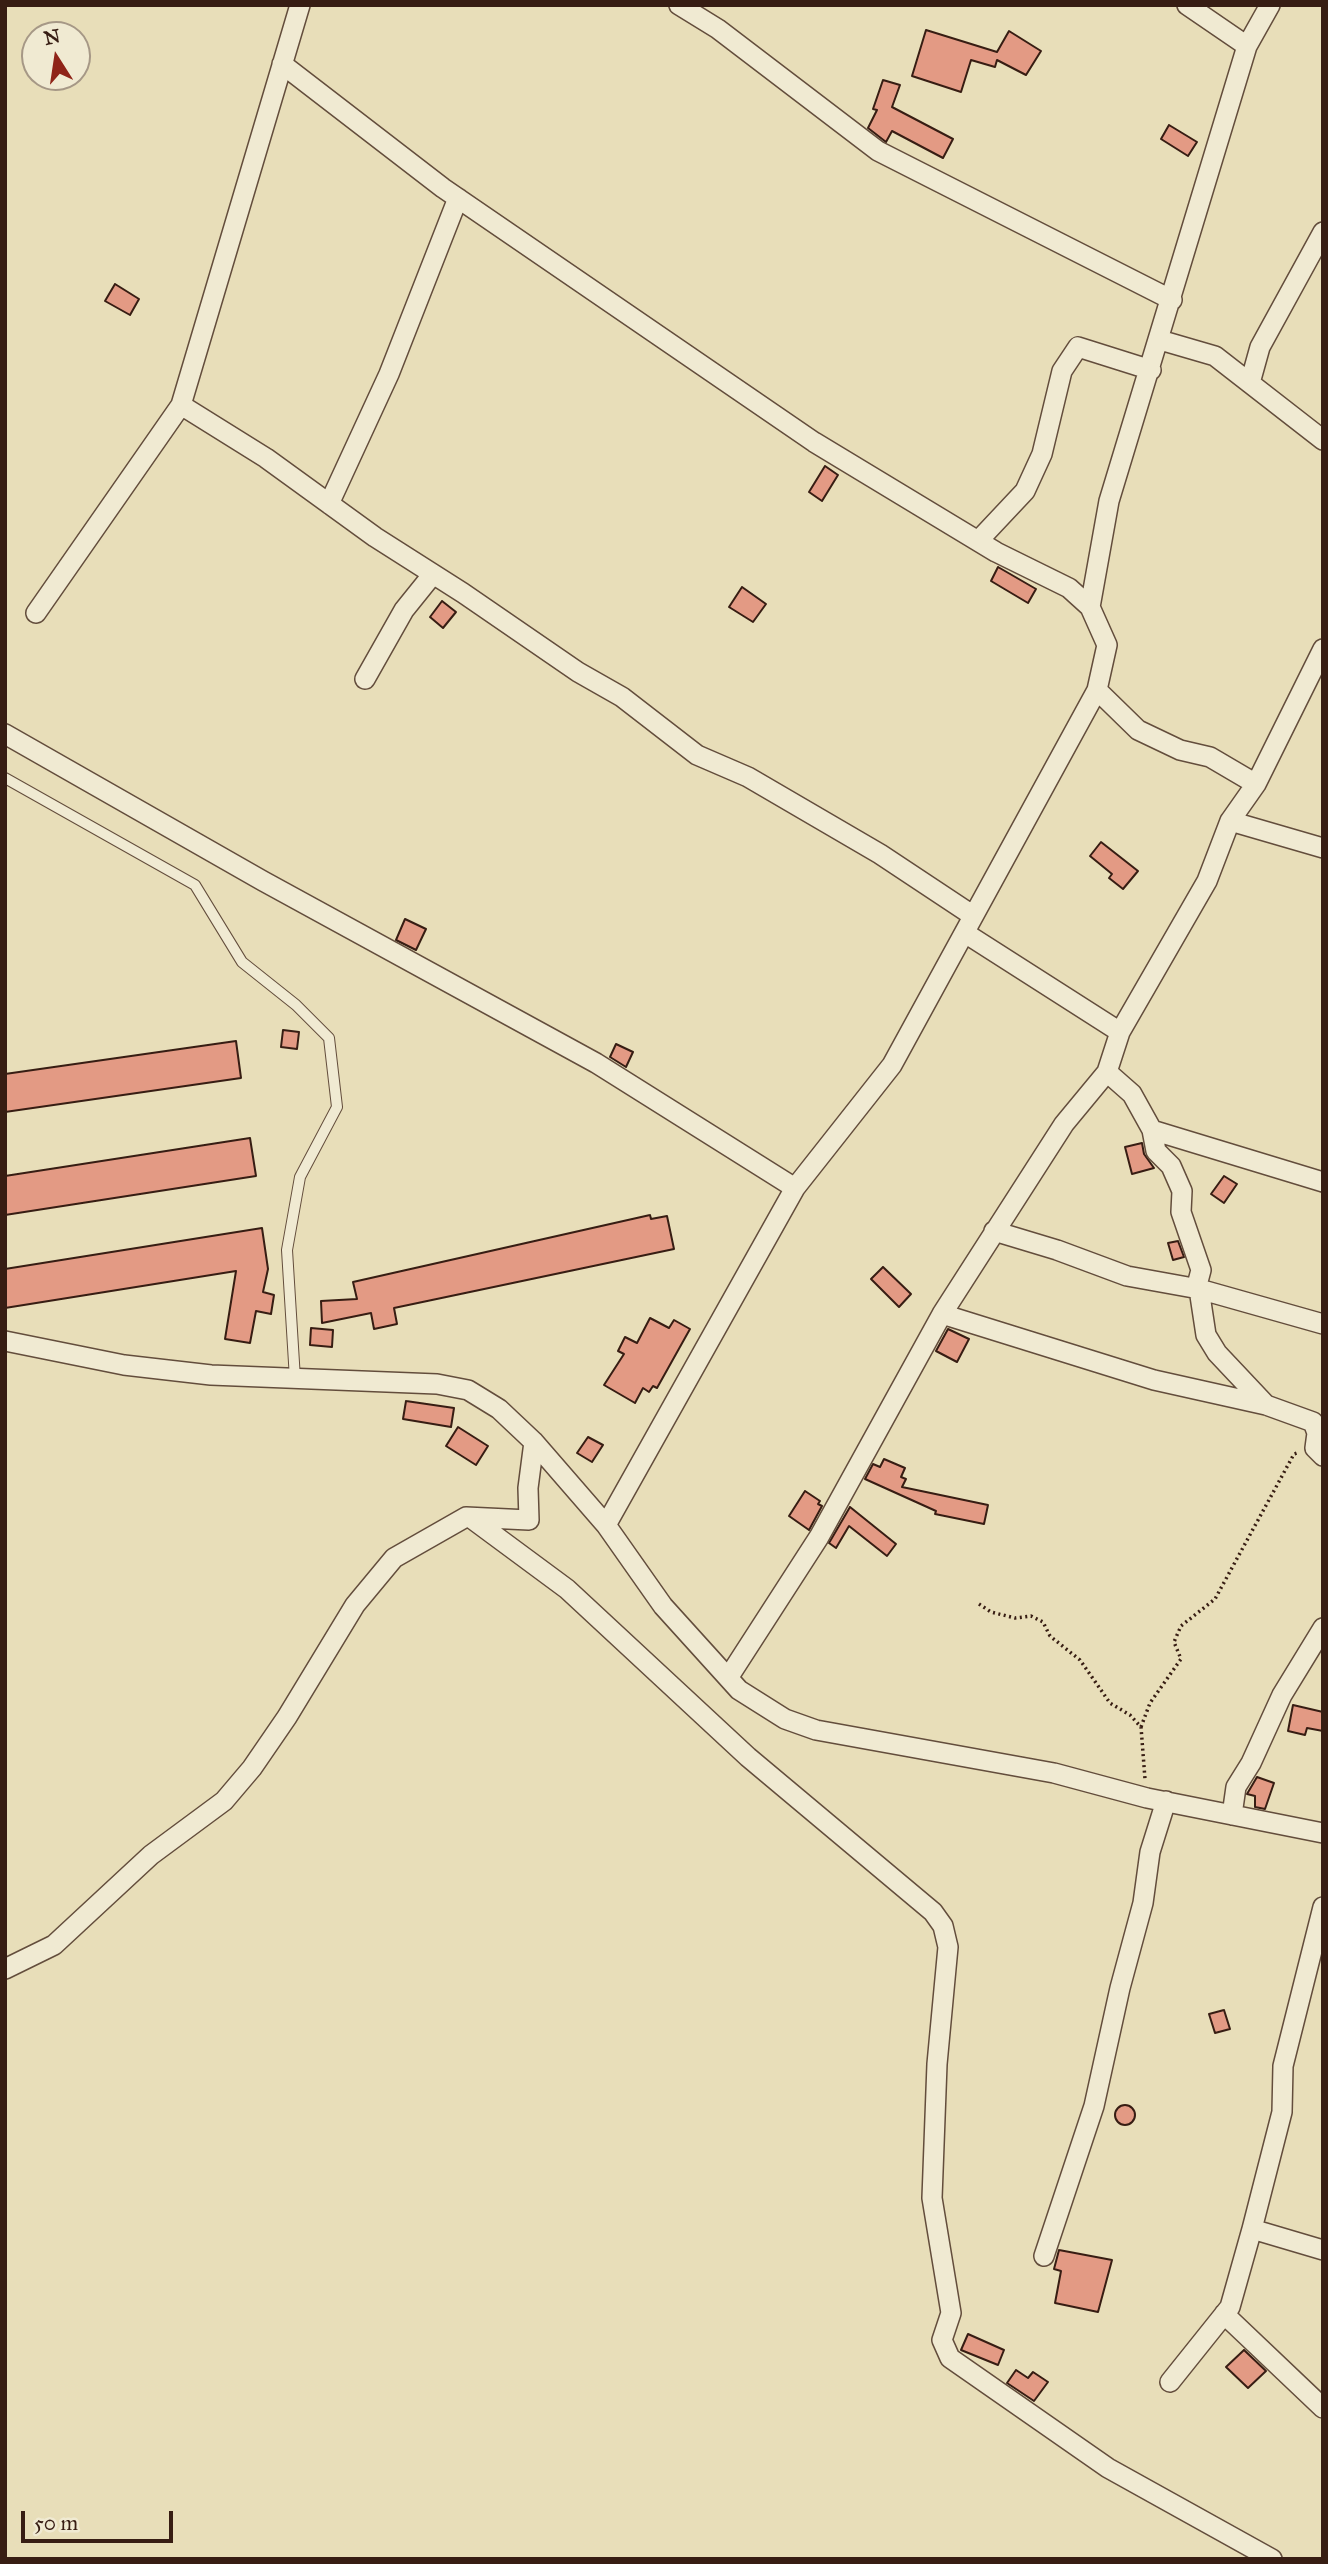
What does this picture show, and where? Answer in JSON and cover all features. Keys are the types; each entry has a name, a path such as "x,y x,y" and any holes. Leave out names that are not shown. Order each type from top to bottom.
{"street":[{"path":"36,613 181,405 300,5"},
{"path":"679,5 718,29 878,151 1172,300"},
{"path":"1187,5 1247,46"},
{"path":"1090,607 1109,501 1151,370 1247,46 1270,5"},
{"path":"282,64 458,198 814,442 978,541 1069,588 1090,607 1107,645 1097,690 892,1065 795,1188 606,1525"},
{"path":"329,504 389,374 458,198"},
{"path":"1250,383 1260,347 1323,232"},
{"path":"1160,340 1215,356 1323,440"},
{"path":"978,541 1025,491 1042,454 1062,371 1078,346 1151,370"},
{"path":"181,405 266,458 329,504 578,672 622,697 696,755 748,778 832,826 972,915"},
{"path":"365,679 404,610 433,574"},
{"path":"728,1678 819,1536 942,1314 1064,1124 1107,1072 1120,1032 1207,881 1230,821 1256,784 1323,649"},
{"path":"1097,690 1138,730 1181,750 1210,757 1256,784"},
{"path":"5,734 263,881 596,1063 795,1188"},
{"path":"1230,821 1323,848"},
{"path":"965,933 1120,1032"},
{"path":"1107,1072 1132,1094 1152,1130 1156,1151 1171,1166 1182,1191 1181,1212 1201,1270 1197,1289 1206,1335 1217,1353 1266,1405"},
{"path":"1152,1130 1323,1182"},
{"path":"994,1231 1057,1250 1126,1276 1197,1289 1323,1324"},
{"path":"942,1314 1154,1380 1266,1405 1318,1423 1319,1450"},
{"path":"5,1341 124,1365 211,1375 437,1384 468,1390 499,1409 534,1442 606,1525 663,1606 739,1690 772,1712 816,1730 1054,1773 1157,1800 1323,1833"},
{"path":"5,1969 54,1945 152,1855 224,1801 252,1768 287,1717 355,1605 394,1558 466,1517 529,1520 528,1488 534,1442"},
{"path":"471,1518 567,1589 748,1757 933,1912 943,1926 948,1947 937,2064 932,2198 951,2313 942,2340 950,2358 1108,2468 1272,2559"},
{"path":"1232,1815 1236,1787 1251,1763 1282,1695 1323,1628"},
{"path":"1044,2256 1094,2106 1143,1903 1157,1800"},
{"path":"1170,2382 1230,2306 1282,2112 1283,2066 1323,1907"},
{"path":"1252,2229 1323,2250"},
{"path":"1224,2314 1323,2408"}],"lane":[{"path":"5,778 195,885 242,962 296,1005 329,1038 337,1107 300,1177 287,1250 295,1379"}],"path":[{"path":"1141,1727 1150,1703 1181,1659 1174,1642 1181,1626 1215,1599 1294,1454 1319,1450"},
{"path":"979,1604 991,1612 1015,1618 1031,1616 1043,1622 1049,1636 1080,1660 1110,1703 1130,1715 1141,1727 1157,1800"}],"building":[{"path":"926,30 997,52 1009,31 1041,51 1026,75 997,60 995,67 971,60 961,92 912,76"},
{"path":"883,80 900,85 892,107 953,139 943,158 892,131 886,142 868,128 877,110 873,109"},
{"path":"1169,125 1197,142 1188,156 1161,139"},
{"path":"115,284 139,299 130,315 105,301"},
{"path":"825,466 838,475 822,501 809,492"},
{"path":"998,567 1036,589 1028,603 991,581"},
{"path":"742,587 766,604 753,622 729,607"},
{"path":"442,601 456,612 443,628 430,617"},
{"path":"1101,842 1138,871 1123,889 1109,878 1112,874 1090,856"},
{"path":"405,919 426,929 416,950 396,940"},
{"path":"283,1030 299,1032 297,1049 281,1047"},
{"path":"236,1041 241,1078 5,1112 5,1074"},
{"path":"616,1044 633,1052 626,1067 610,1057"},
{"path":"250,1138 256,1176 5,1215 5,1176"},
{"path":"1142,1143 1144,1154 1154,1168 1132,1174 1125,1147"},
{"path":"1224,1176 1237,1184 1224,1203 1211,1194"},
{"path":"650,1215 651,1219 667,1216 674,1249 394,1308 397,1324 374,1329 371,1313 322,1323 321,1301 357,1299 353,1282"},
{"path":"262,1228 268,1269 263,1292 274,1295 271,1314 256,1311 250,1343 225,1339 236,1271 5,1308 5,1269"},
{"path":"1178,1241 1184,1257 1173,1260 1168,1243"},
{"path":"883,1267 911,1294 899,1307 871,1279"},
{"path":"650,1318 669,1328 674,1320 690,1329 657,1388 653,1386 649,1392 643,1388 635,1403 604,1385 624,1354 618,1351 625,1337 637,1343"},
{"path":"311,1328 333,1330 332,1347 310,1345"},
{"path":"948,1329 969,1339 957,1362 936,1351"},
{"path":"406,1401 454,1408 451,1427 403,1419"},
{"path":"458,1427 488,1446 476,1465 446,1446"},
{"path":"588,1437 603,1445 592,1462 577,1453"},
{"path":"884,1459 905,1468 901,1477 906,1479 902,1487 988,1505 984,1524 935,1514 936,1511 865,1479 873,1464 880,1467"},
{"path":"805,1491 820,1501 818,1504 822,1506 809,1530 789,1516"},
{"path":"850,1507 896,1544 887,1556 849,1526 836,1548 829,1543"},
{"path":"1293,1705 1323,1712 1323,1731 1307,1728 1305,1735 1288,1731"},
{"path":"1257,1777 1274,1783 1265,1809 1255,1807 1255,1796 1247,1794"},
{"path":"1224,2010 1230,2029 1215,2033 1209,2014"},
{"path":"1125,2105 1132,2108 1135,2115 1132,2122 1125,2125 1118,2122 1115,2115 1118,2108"},
{"path":"1059,2250 1112,2260 1098,2312 1055,2303 1061,2271 1054,2269"},
{"path":"968,2334 1004,2350 998,2365 961,2350"},
{"path":"1244,2350 1266,2371 1248,2388 1226,2367"},
{"path":"1016,2370 1028,2378 1033,2372 1048,2382 1034,2401 1007,2383"}]}
